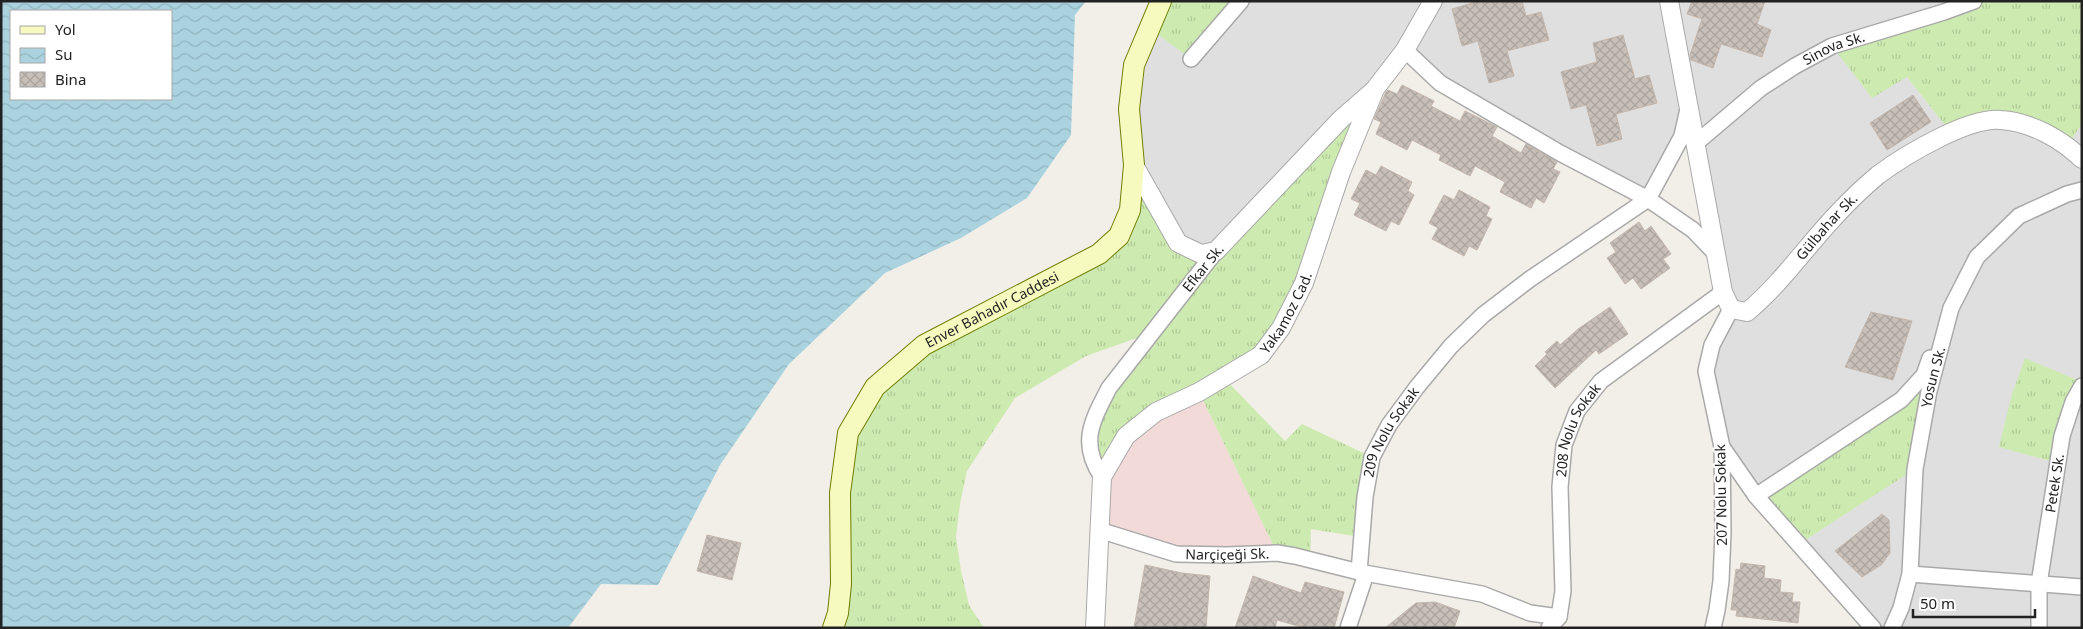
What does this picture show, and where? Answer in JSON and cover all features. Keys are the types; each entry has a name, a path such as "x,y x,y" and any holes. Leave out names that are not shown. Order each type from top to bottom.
{"main road":[{"name":"Enver Bahadır Caddesi","path":"832,628 838,613 841,584 840,493 848,433 876,386 924,345 1099,254 1119,236 1130,210 1134,165 1129,109 1134,65 1161,1"}],"street":[{"path":"1191,59 1241,1"},
{"name":"Yakamoz Cad.","path":"1095,628 1102,477 1126,436 1156,412 1199,392 1261,355 1281,328 1304,283 1342,172 1375,89 1405,50 1433,1"},
{"path":"1669,1 1715,253 1723,292 1731,309"},
{"name":"Sinova Sk.","path":"1695,144 1761,88 1795,66 1832,46 1974,1"},
{"path":"1405,50 1440,83 1567,157 1648,199 1693,230 1715,253"},
{"name":"Efkar Sk.","path":"1102,477 1092,462 1088,441 1096,413 1109,388 1216,251 1341,119 1375,89"},
{"path":"1648,199 1682,136 1688,109"},
{"name":"Gülbahar Sk.","path":"1731,309 1747,312 1762,300 1840,211 1878,176 1916,151 1967,125 2000,119 2023,123 2051,136 2082,159"},
{"path":"1134,165 1178,243 1201,254 1216,251"},
{"name":"Yosun Sk.","path":"1892,628 1901,608 1910,574 1916,469 1929,391 1951,308 1977,257 2019,216 2066,194 2082,190"},
{"name":"209 Nolu Sokak","path":"1348,628 1363,573 1365,497 1372,457 1389,425 1416,387 1450,346 1483,315 1530,279 1648,199"},
{"name":"208 Nolu Sokak","path":"1554,622 1563,591 1560,487 1564,445 1577,411 1602,381 1723,292"},
{"path":"1756,496 1901,400 1924,375 1951,308"},
{"name":"207 Nolu Sokak","path":"1713,628 1718,610 1721,581 1723,532 1722,448 1706,371 1712,345 1731,309"},
{"name":"Petek Sk.","path":"2039,628 2039,584 2062,436 2073,402 2082,386"},
{"path":"1722,448 1756,496 1873,628"},
{"name":"Narçiçeği Sk.","path":"1099,530 1176,554 1227,556 1277,553 1363,573"},
{"path":"1363,573 1482,594 1554,622"},
{"path":"1910,574 2082,588"}],"shaded area":[{"path":"1241,1 1974,1 1907,77 1951,133 2000,119 2066,147 2082,124 2082,382 1999,446 2057,463 2073,402 2082,404 2082,628 1873,628 1799,544 1924,375 1756,496 1722,447 1706,371 1731,309 1688,111 1648,199 1499,117 1405,50 1216,251 1188,249 1134,165 1129,109 1148,27"},
{"path":"1199,392 1277,553 1197,555 1099,530 1102,477 1126,436"}],"green space":[{"path":"1161,1 1241,1 1191,59 1148,27"},
{"path":"1974,1 2082,1 2082,124 2066,147 2023,123 1951,133 1907,77 1872,98 1832,46"},
{"path":"1375,89 1281,328 1224,378 1285,441 1302,424 1372,457 1360,537 1311,529 1310,560 1277,553 1199,392 1156,412 1102,477 1092,462 1096,413 1151,333 1086,356 1015,398 967,471 956,537 969,605 984,628 833,628 848,433 875,387 1119,236 1134,165 1178,243 1201,254"},
{"path":"2025,358 2082,382 2082,404 2073,402 2057,463 1999,447 2012,394"},
{"path":"1924,375 1915,469 1799,544 1757,496"}],"water":[{"path":"1,1 1086,1 1075,15 1071,135 1027,198 961,238 885,273 789,364 720,465 658,585 601,584 568,628 1,628"}],"building":[{"path":"1479,1 1522,1 1526,16 1541,12 1549,40 1507,51 1514,76 1489,83 1478,41 1462,46 1452,9"},
{"path":"1692,1 1765,1 1757,24 1771,30 1762,57 1721,44 1713,68 1691,60 1690,55 1702,19 1687,14"},
{"path":"1623,35 1635,79 1649,75 1657,103 1616,114 1622,139 1597,146 1586,105 1571,109 1561,72 1597,62 1593,43"},
{"path":"1402,85 1434,101 1431,106 1460,121 1465,111 1497,127 1492,136 1521,153 1526,144 1557,162 1553,169 1560,172 1544,203 1536,198 1531,208 1500,192 1505,182 1475,166 1470,176 1439,160 1441,155 1412,140 1407,150 1376,134 1381,122 1374,119 1386,92 1388,90 1397,94"},
{"path":"1913,95 1931,122 1887,150 1870,123"},
{"path":"1381,166 1412,182 1408,191 1414,195 1399,225 1391,221 1386,231 1354,215 1360,203 1351,199 1366,170 1376,175"},
{"path":"1459,190 1490,207 1486,216 1492,219 1477,250 1469,246 1464,256 1432,239 1438,228 1429,223 1444,195 1454,200"},
{"path":"1639,222 1645,231 1651,226 1671,254 1663,259 1670,268 1641,289 1633,278 1625,284 1607,258 1616,252 1610,243"},
{"path":"1610,307 1628,334 1599,354 1596,350 1555,388 1535,366 1547,354 1545,352 1557,341 1560,345 1578,329"},
{"path":"1871,312 1912,321 1893,380 1845,367"},
{"path":"1882,514 1889,520 1890,553 1881,565 1862,577 1835,551"},
{"path":"707,535 741,543 732,580 697,571"},
{"path":"1741,563 1765,566 1764,578 1781,580 1780,592 1793,593 1792,602 1800,602 1798,623 1736,616 1737,610 1731,610 1736,569 1740,570"},
{"path":"1145,565 1182,573 1210,576 1206,628 1134,628"},
{"path":"1253,576 1301,593 1305,582 1344,592 1334,628 1305,628 1277,620 1275,628 1235,628"},
{"path":"1435,602 1460,611 1454,628 1385,628 1416,603"}]}
